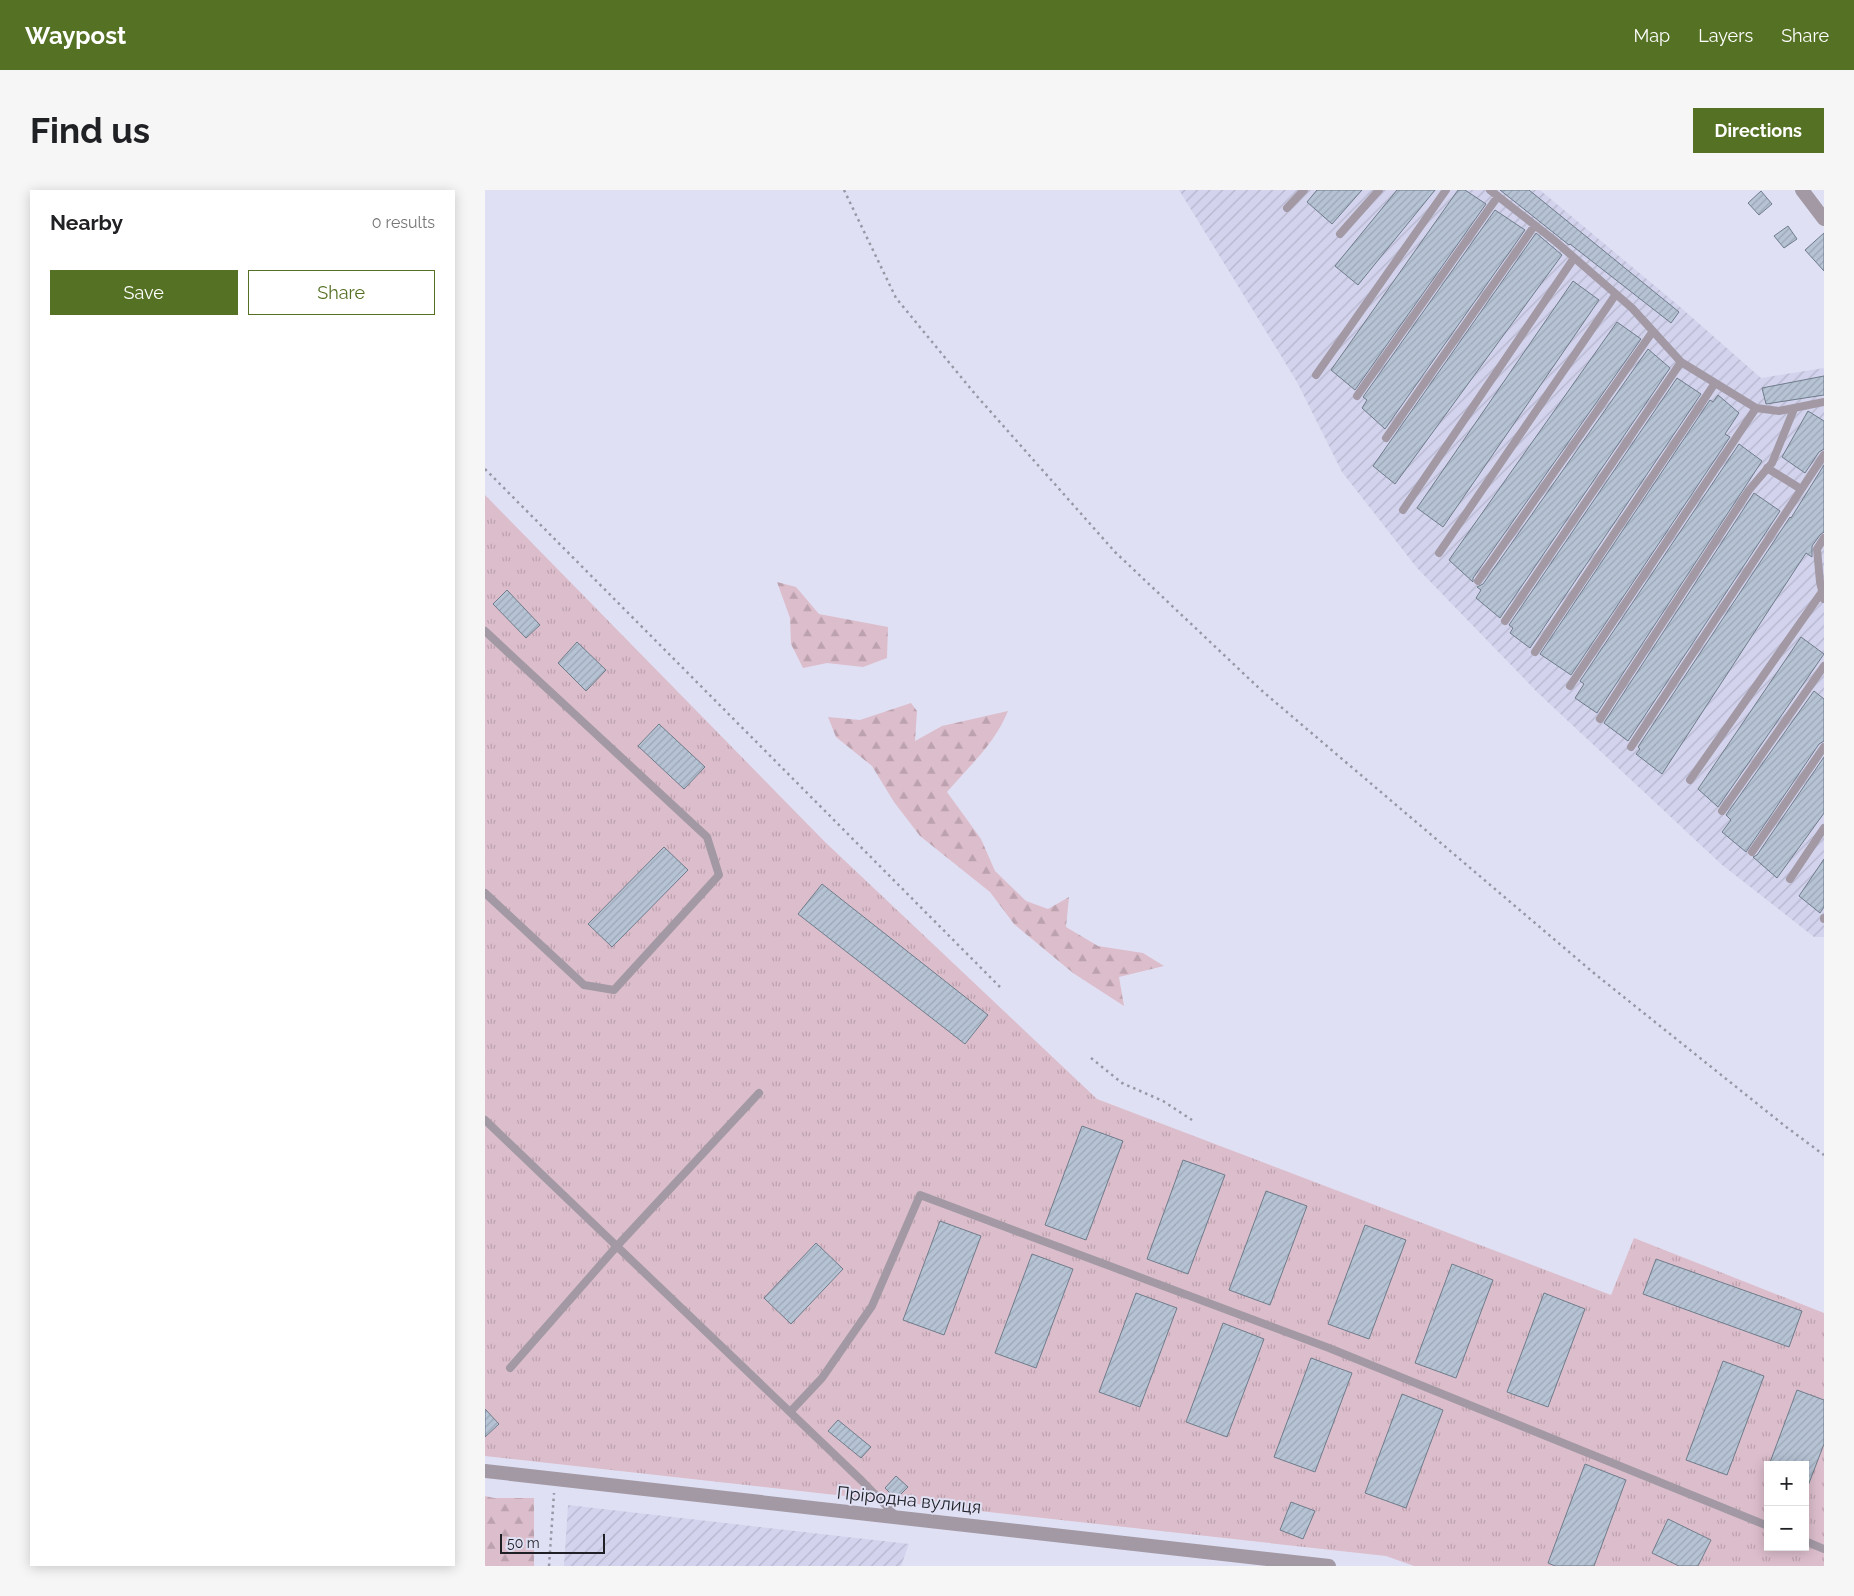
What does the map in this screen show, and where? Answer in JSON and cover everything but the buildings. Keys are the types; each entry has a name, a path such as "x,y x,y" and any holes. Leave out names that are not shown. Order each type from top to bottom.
{"street":[{"path":"1802,190 1824,218"},
{"name":"Пріродна вулиця","path":"485,1471 897,1517 1278,1563 1329,1566"}],"lane":[{"path":"1287,208 1304,190"},
{"path":"1340,234 1379,190"},
{"path":"1315,375 1446,190"},
{"path":"1491,190 1632,308 1681,362 1756,408 1779,411 1824,402"},
{"path":"1357,396 1498,196"},
{"path":"1387,438 1535,226"},
{"path":"1403,510 1574,258"},
{"path":"1439,553 1616,294"},
{"path":"1478,581 1653,331"},
{"path":"1505,621 1681,362"},
{"path":"1535,652 1715,383"},
{"path":"1570,686 1756,408"},
{"path":"1600,719 1749,490 1772,463 1793,409"},
{"path":"1631,747 1824,455"},
{"path":"1767,468 1801,489"},
{"path":"1690,780 1823,593 1817,549 1824,538"},
{"path":"485,630 707,837 719,875 614,990 584,985 485,893"},
{"path":"1722,811 1824,666"},
{"path":"1752,852 1824,747"},
{"path":"1790,879 1824,828"},
{"path":"510,1368 617,1246 759,1093"},
{"path":"485,1120 897,1517"},
{"path":"790,1412 822,1378 872,1306 920,1195 1329,1348 1764,1524"},
{"path":"1809,1543 1824,1549"}],"path":[{"path":"844,190 896,298 975,394 1115,552 1261,690 1442,844 1595,974 1824,1155"},
{"path":"485,469 1000,987"},
{"path":"1091,1058 1122,1083 1163,1101 1192,1120"},
{"path":"549,1566 555,1478"}],"shaded area":[{"path":"1179,190 1540,190 1679,306 1761,378 1824,368 1824,937 1814,937 1721,864 1538,693 1417,568 1342,472 1297,382"},
{"path":"568,1505 909,1544 901,1566 564,1566"}],"green space":[{"path":"485,495 825,842 1097,1099 1611,1295 1634,1238 1824,1313 1824,1566 1414,1566 1386,1556 485,1456"},
{"path":"777,582 796,587 819,614 888,627 887,658 863,667 827,663 803,668 791,644 790,618"},
{"path":"911,703 917,711 915,741 942,726 1008,711 989,744 947,792 981,839 995,871 1026,901 1048,909 1069,897 1066,927 1098,946 1143,953 1164,966 1119,977 1124,1006 1073,973 1014,924 990,892 920,836 894,802 872,766 836,737 828,717 860,720"},
{"path":"485,1496 494,1498 534,1498 534,1566 485,1566"}]}
